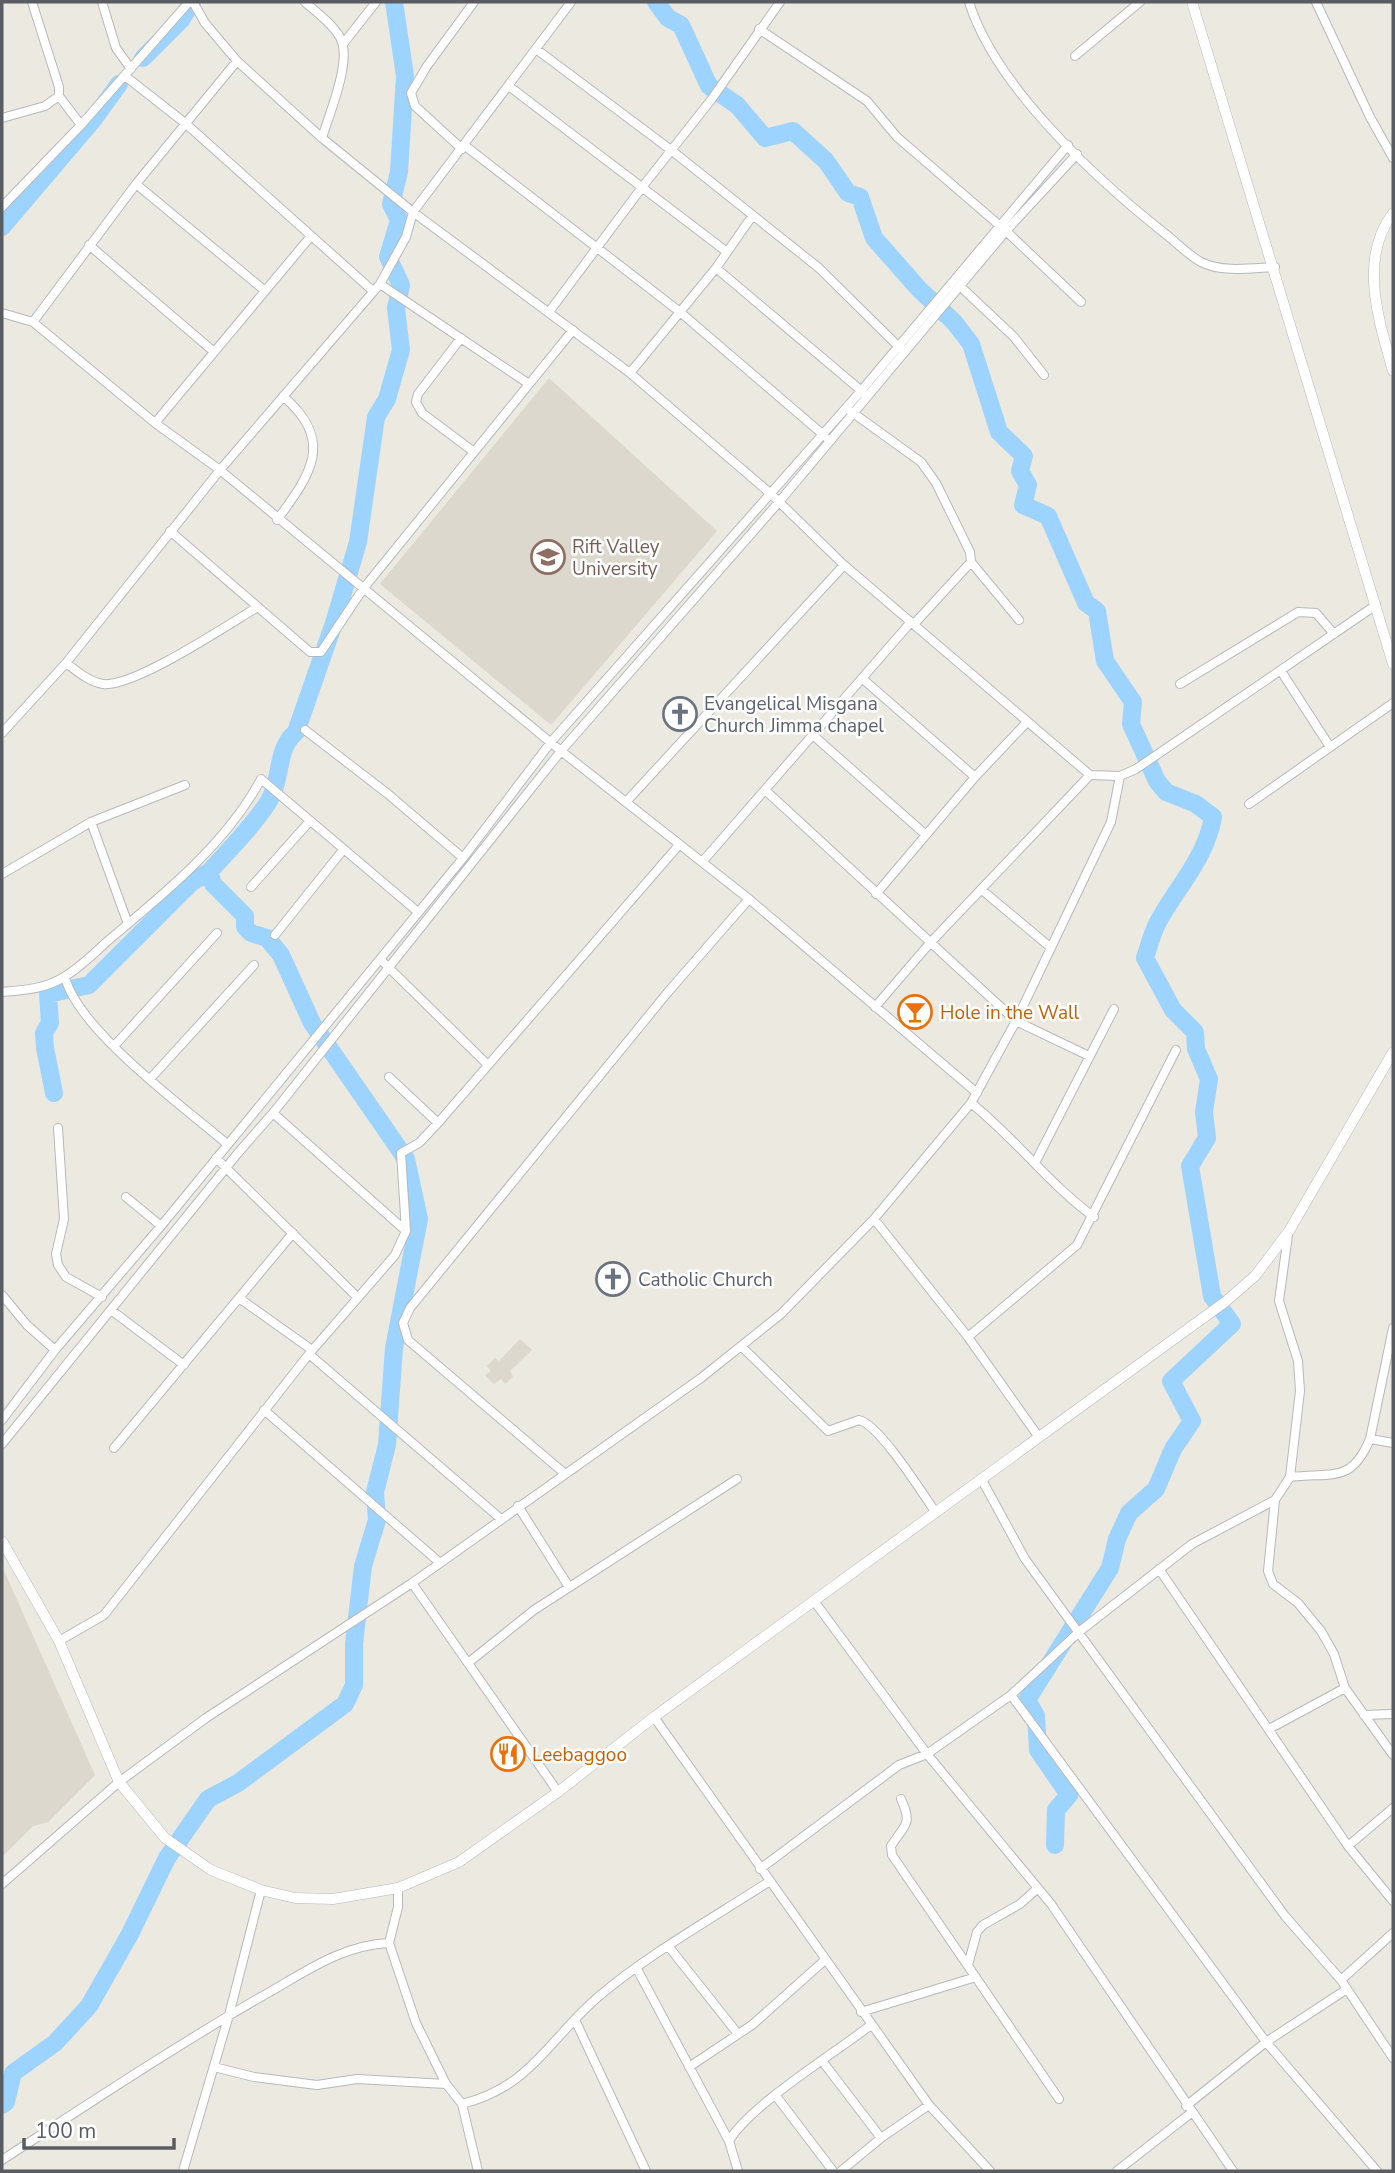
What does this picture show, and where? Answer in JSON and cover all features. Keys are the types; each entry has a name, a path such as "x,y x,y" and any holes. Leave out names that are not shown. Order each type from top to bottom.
{"street":[{"path":"32,2 59,87 59,96 82,125"},
{"path":"102,2 116,48 128,73 373,291"},
{"path":"2,207 82,125 191,2 237,61 322,138 413,212 630,373 771,494 844,565 1090,775 1120,776 1136,769 1376,605"},
{"path":"305,2 338,34 343,44 342,70 322,138"},
{"path":"343,44 376,2"},
{"path":"474,2 427,65 411,93 415,106 463,147 597,246 680,312 825,437"},
{"path":"2,733 66,663 220,470 380,284 405,237 413,212 510,87 571,2"},
{"path":"549,312 643,186 712,100 780,2"},
{"path":"969,2 993,57 1017,89 1077,154 1139,213 1202,263 1234,268 1275,267"},
{"path":"1075,56 1140,2"},
{"path":"1192,2 1275,267 1393,664"},
{"path":"1317,2 1370,117 1393,158"},
{"path":"759,29 867,101 897,137 1003,228 1081,303"},
{"path":"536,49 671,150 819,268 902,349"},
{"path":"33,322 136,184 237,61"},
{"path":"510,87 727,252"},
{"path":"2,118 45,106 59,96"},
{"path":"2,1420 55,1350 161,1226 463,858 551,742 771,494 864,394 1069,145"},
{"path":"902,349 961,287 1003,228 1077,154"},
{"path":"136,184 264,290"},
{"path":"1393,213 1377,246 1374,272 1377,315 1393,371"},
{"path":"630,373 716,268 753,215"},
{"path":"155,423 311,236"},
{"path":"89,245 213,351"},
{"path":"716,268 864,394"},
{"path":"380,284 529,384"},
{"path":"961,287 1014,337 1044,375"},
{"path":"2,313 33,322 155,423 220,470 277,520 561,751 703,861 977,1093"},
{"path":"170,531 310,652 323,650 363,589 573,330"},
{"path":"460,338 418,394 416,402 422,413 474,452"},
{"path":"277,520 306,481 312,456 312,434 307,421 284,396"},
{"path":"849,410 921,462 936,483 970,552 971,562 1019,620"},
{"path":"2,1444 227,1166 274,1113 561,751 779,502 825,437"},
{"path":"703,861 913,623 971,562"},
{"path":"626,802 844,565"},
{"path":"66,663 95,683 107,685 128,681 154,669 256,608"},
{"path":"1180,684 1298,612 1316,613 1334,634"},
{"path":"1280,671 1330,747"},
{"path":"864,680 975,777"},
{"path":"1249,804 1393,703"},
{"path":"876,894 975,777 1026,723"},
{"path":"305,730 388,794 463,858"},
{"path":"814,736 926,835"},
{"path":"875,1007 930,943 1090,775"},
{"path":"2,1884 83,1809 206,1718 412,1583 743,1347 781,1314 874,1219 977,1093 1016,1021 1111,822 1120,776"},
{"path":"2,992 41,987 65,977 212,847 249,802 261,779 418,912"},
{"path":"2,874 91,822 185,785"},
{"path":"765,790 1016,1021 1089,1056"},
{"path":"91,822 128,924"},
{"path":"251,887 309,822"},
{"path":"58,1641 104,1615 310,1352 356,1296 395,1255 406,1231 401,1153 419,1143 438,1123 679,845"},
{"path":"275,935 343,850"},
{"path":"982,890 1050,947"},
{"path":"564,1473 408,1340 403,1323 410,1308 584,1094 749,899"},
{"path":"115,1045 217,933"},
{"path":"380,958 487,1064"},
{"path":"150,1079 254,965"},
{"path":"65,977 70,995 115,1045 150,1079 228,1144"},
{"path":"1035,1163 1114,1009"},
{"path":"968,1338 1077,1245 1094,1217 1129,1139 1176,1050"},
{"path":"2,1541 58,1641 119,1782 165,1838 207,1867 261,1891 295,1898 333,1899 398,1888 459,1862 558,1792 654,1717 1226,1302 1255,1276 1289,1231 1393,1052"},
{"path":"389,1077 438,1123"},
{"path":"971,1102 1003,1128 1067,1197 1094,1217"},
{"path":"274,1113 406,1231"},
{"path":"58,1128 64,1219 56,1254 58,1265 66,1277 102,1297"},
{"path":"216,1158 356,1296"},
{"path":"126,1197 161,1226"},
{"path":"874,1219 968,1338 1038,1436"},
{"path":"1289,1231 1279,1301 1298,1361 1300,1391 1290,1477 1275,1500 1268,1571 1273,1584 1298,1603 1321,1631 1334,1654 1345,1688 1393,1755"},
{"path":"114,1448 293,1233"},
{"path":"2,1295 27,1325 55,1350"},
{"path":"239,1298 310,1352 501,1519"},
{"path":"111,1310 184,1366"},
{"path":"1290,1477 1349,1470 1360,1463 1370,1439 1393,1328"},
{"path":"743,1347 828,1431 859,1420 868,1424 898,1459 936,1513"},
{"path":"2,1405 9,1412"},
{"path":"264,1410 439,1562"},
{"path":"1370,1439 1393,1443"},
{"path":"468,1663 569,1587 737,1479"},
{"path":"982,1480 1025,1559 1285,1916 1348,1989 1393,2057"},
{"path":"760,1869 899,1765 927,1754 1011,1695 1080,1631 1192,1544 1275,1500"},
{"path":"518,1506 569,1587"},
{"path":"1159,1569 1348,1846 1393,1902"},
{"path":"412,1583 558,1792"},
{"path":"814,1601 927,1754 1038,1888 1233,2171"},
{"path":"1269,1730 1345,1688"},
{"path":"1011,1695 1266,2042 1377,2171"},
{"path":"1364,1715 1393,1714"},
{"path":"654,1717 929,2105 990,2171"},
{"path":"901,1799 909,1816 907,1825 891,1846 892,1854 1059,2099"},
{"path":"1348,1846 1393,1808"},
{"path":"462,2104 504,2090 576,2022 596,1999 769,1881"},
{"path":"398,1888 398,1907 389,1943 416,2023 446,2084 462,2104 476,2169"},
{"path":"968,1965 977,1932 983,1925 1020,1904 1038,1888"},
{"path":"183,2171 229,2015 261,1891"},
{"path":"1341,1980 1393,1933"},
{"path":"2,2160 172,2048 333,1956 369,1944 389,1943"},
{"path":"669,1947 738,2034"},
{"path":"689,2067 738,2034 825,1960"},
{"path":"637,1969 729,2141 738,2171"},
{"path":"862,2012 976,1977"},
{"path":"1117,2171 1266,2042 1348,1989"},
{"path":"576,2022 646,2171"},
{"path":"729,2141 736,2129 776,2096 871,2025"},
{"path":"824,2062 880,2138"},
{"path":"214,2067 254,2077 317,2085 357,2079 446,2084"},
{"path":"776,2096 833,2171"},
{"path":"841,2171 880,2138 929,2105"}],"shaded area":[{"name":"Rift Valley University","path":"549,378 717,531 551,725 380,584"},
{"path":"520,1339 532,1350 510,1371 513,1377 505,1384 501,1379 494,1384 485,1375 491,1371 487,1366 495,1358 499,1361"},
{"path":"2,1566 95,1775 48,1822 33,1826 2,1857"}],"waterway":[{"path":"143,58 181,20 192,2"},
{"path":"2,2105 6,2102 13,2073 55,2043 89,2006 130,1934 167,1858 208,1799 238,1783 345,1704 354,1685 354,1644 363,1566 377,1520 375,1492 387,1445 394,1348 419,1219 406,1159 312,1023 281,955 267,938 251,933 245,927 245,916 213,884 209,872 269,801 285,747 296,732 334,623 358,542 376,417 387,399 401,350 396,308 401,285 388,257 399,220 391,204 399,172 405,76 394,2"},
{"path":"656,2 668,18 681,25 709,86 737,105 765,138 793,131 826,161 848,193 860,197 874,238 919,289 954,322 971,344 999,432 1024,456 1020,471 1028,485 1023,505 1048,516 1086,603 1097,611 1105,661 1133,702 1131,724 1157,781 1166,792 1196,804 1213,817 1198,859 1158,922 1145,958 1173,1010 1195,1032 1196,1049 1209,1079 1204,1112 1207,1138 1190,1166 1212,1296 1232,1324 1171,1381 1192,1421 1173,1449 1156,1489 1129,1513 1117,1539 1110,1568 1027,1700 1036,1716 1038,1750 1069,1795 1056,1810 1055,1845"},
{"path":"2,227 93,120 119,84"},
{"path":"54,1093 44,1033 50,1023 48,994 89,985 192,882 209,872"}],"place":[{"name":"Rift Valley University","path":"548,557"},
{"name":"Evangelical Misgana Church Jimma chapel","path":"680,714"},
{"name":"Hole in the Wall","path":"915,1012"},
{"name":"Catholic Church","path":"613,1279"},
{"name":"Leebaggoo","path":"508,1754"}]}
